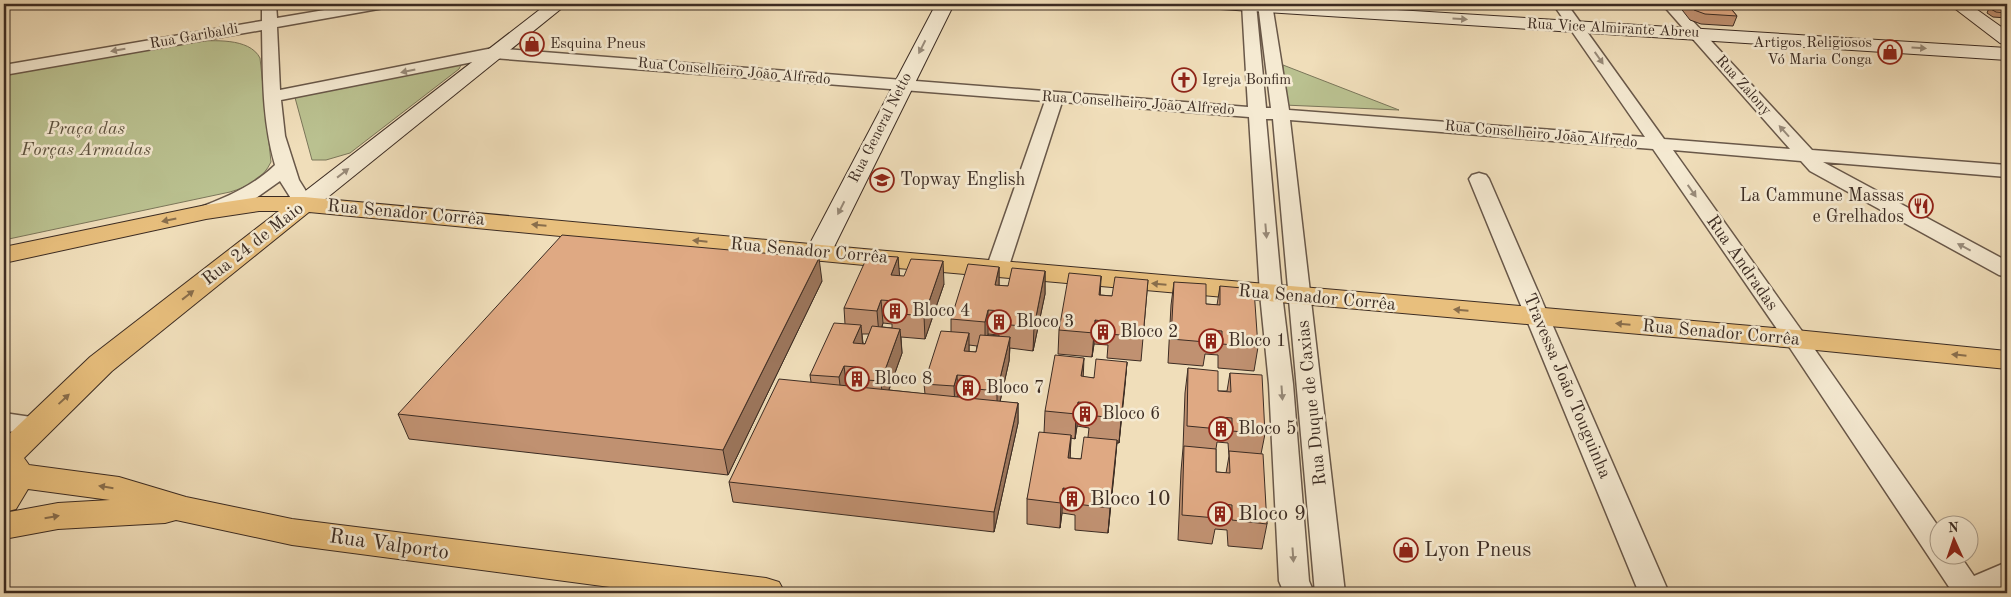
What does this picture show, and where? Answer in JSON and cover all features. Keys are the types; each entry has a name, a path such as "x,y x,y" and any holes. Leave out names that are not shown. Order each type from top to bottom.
{"main road":[{"name":"Rua 24 de Maio","path":"7,473 36,425 102,364 558,4"},
{"name":"Rua General Netto","path":"818,253 945,4"},
{"name":"Rua Vice Almirante Abreu","path":"1220,4 2007,54"},
{"path":"1958,4 2007,39"},
{"name":"Rua Senador Corrêa","path":"4,255 206,212 258,204 304,204 818,253 1796,339 2007,360"},
{"name":"Rua Valporto","path":"7,473 119,488 186,510 292,532 638,586 766,593"},
{"path":"4,526 58,516 120,511 186,510"}],"street":[{"path":"269,4 272,97 276,136 289,180 304,204"},
{"name":"Rua Garibaldi","path":"4,70 384,4"},
{"name":"Rua Andradas","path":"1560,4 1796,339 1928,533"},
{"name":"Rua Zalony","path":"1669,4 1812,161"},
{"path":"1952,4 1958,4"},
{"name":"Rua Duque de Caxias","path":"1257,5 1252,44 1270,119 1287,174 1330,593"},
{"name":"Rua Duque de Caxias","path":"1257,5 1272,45 1270,119 1262,172 1271,294 1281,384 1294,581 1299,593"},
{"path":"1252,44 1272,45"},
{"name":"Rua Conselheiro João Alfredo","path":"272,97 488,58 1944,171 2007,171"},
{"path":"997,269 1054,103"},
{"path":"1812,161 2007,270"},
{"path":"206,212 248,196 268,184 285,166"},
{"name":"Rua Conselheiro João Alfredo","path":"1944,171 2007,182"},
{"path":"1262,172 1287,174"},
{"name":"Travessa João Touguinha","path":"1479,179 1654,593"},
{"path":"1264,202 1290,205"},
{"path":"4,422 36,425"},
{"path":"1950,564 1969,593 2007,574"}],"green space":[{"name":"Praça das Forças Armadas","path":"193,41 239,43 255,51 260,58 271,162 264,173 248,185 230,192 4,240 4,71"},
{"path":"452,65 461,65 459,69 350,153 326,160 312,160 294,94"},
{"path":"1283,65 1399,110 1284,105"}],"building":[{"path":"1689,4 1727,4 1737,16 1705,14 1694,10"},
{"path":"1989,8 2007,8 2007,13 1996,12"},
{"path":"562,235 819,258 723,450 398,414"},
{"path":"868,255 898,257 891,275 904,276 911,259 943,261 924,316 891,313 895,301 881,300 877,311 844,308"},
{"path":"968,264 999,267 995,285 1008,286 1012,268 1045,271 1034,327 999,324 1002,311 988,310 985,322 951,319"},
{"path":"1069,273 1101,276 1099,295 1112,296 1115,277 1148,280 1143,337 1109,334 1110,322 1095,320 1094,333 1059,330"},
{"path":"1174,282 1206,284 1206,304 1220,305 1220,286 1254,289 1258,347 1222,344 1222,331 1207,330 1206,342 1171,339"},
{"path":"834,323 861,325 853,343 865,344 872,326 900,329 881,381 852,379 856,367 844,366 839,377 810,375"},
{"path":"941,331 969,333 964,351 976,352 980,335 1010,337 997,391 967,388 970,376 957,375 954,386 924,384"},
{"path":"1055,355 1084,358 1081,376 1094,378 1096,359 1127,362 1121,419 1089,415 1091,403 1078,402 1076,414 1045,411"},
{"path":"1188,368 1218,371 1218,391 1231,392 1230,373 1262,375 1265,434 1232,431 1232,418 1219,417 1219,429 1187,426"},
{"path":"779,379 1018,403 994,512 729,482"},
{"path":"1039,432 1071,435 1068,458 1081,459 1084,437 1117,440 1110,508 1076,504 1078,490 1063,488 1061,503 1027,499"},
{"path":"1184,446 1216,449 1216,472 1230,473 1229,451 1263,454 1267,524 1232,520 1232,505 1217,503 1216,518 1182,515"}],"place":[{"name":"Esquina Pneus","path":"532,44"},
{"name":"Artigos Religiosos Vó Maria Conga","path":"1890,52"},
{"name":"Igreja Bonfim","path":"1184,80"},
{"name":"Topway English","path":"882,180"},
{"name":"La Cammune Massas e Grelhados","path":"1921,206"},
{"name":"Bloco 4","path":"895,311"},
{"name":"Bloco 3","path":"999,322"},
{"name":"Bloco 2","path":"1103,332"},
{"name":"Bloco 1","path":"1211,341"},
{"name":"Bloco 8","path":"857,379"},
{"name":"Bloco 7","path":"968,388"},
{"name":"Bloco 6","path":"1085,414"},
{"name":"Bloco 5","path":"1221,429"},
{"name":"Bloco 10","path":"1072,499"},
{"name":"Bloco 9","path":"1220,514"},
{"name":"Lyon Pneus","path":"1406,550"}]}
